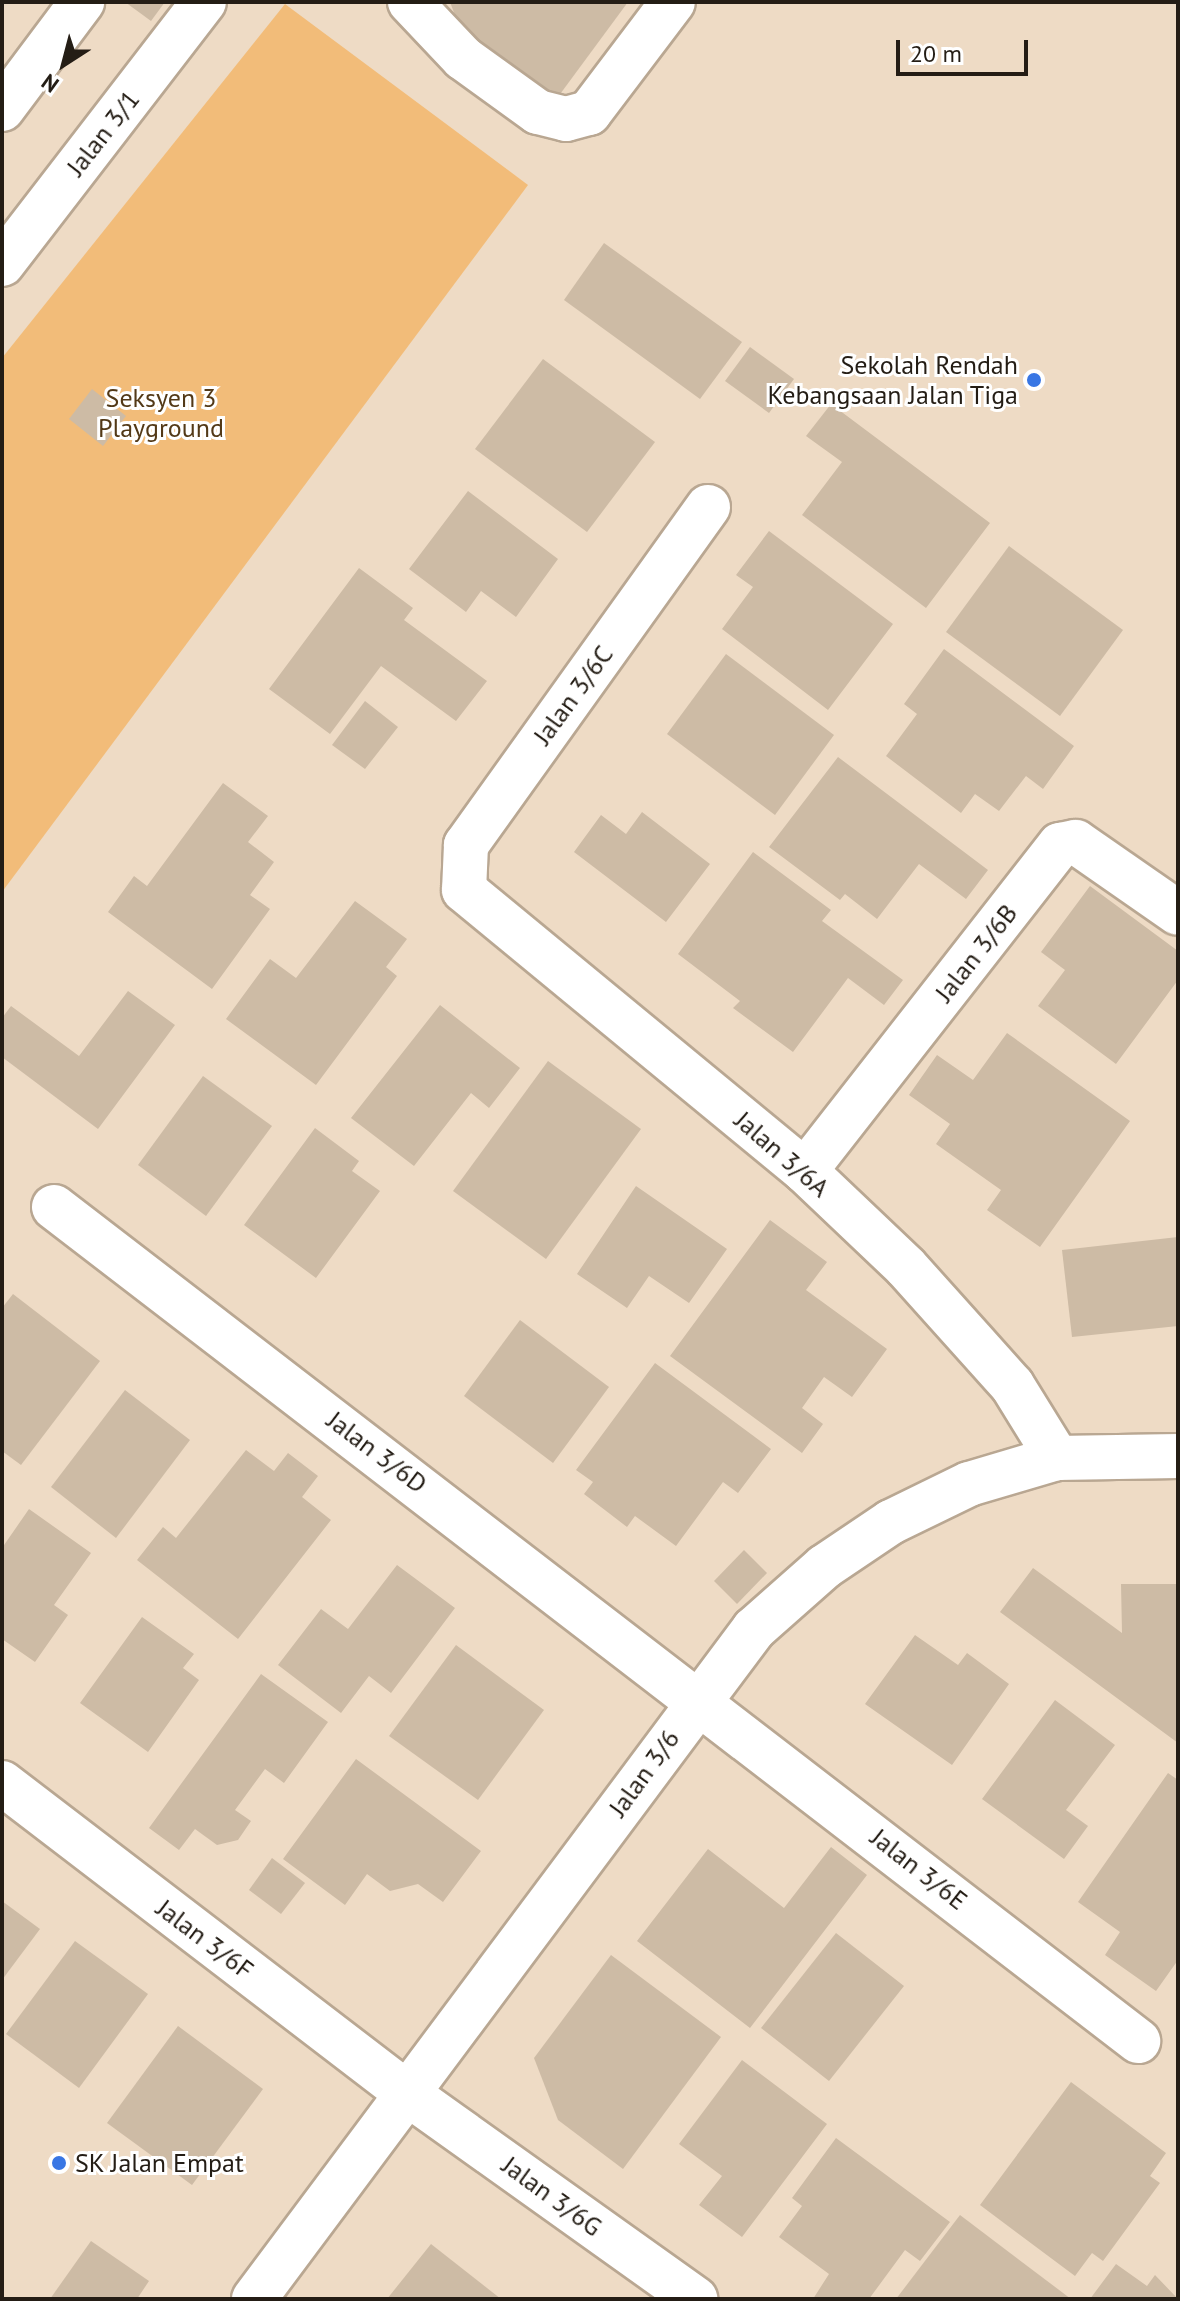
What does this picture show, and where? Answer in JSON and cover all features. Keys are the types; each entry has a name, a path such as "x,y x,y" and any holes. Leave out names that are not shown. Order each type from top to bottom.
{"street":[{"path":"2,109 82,2"},
{"name":"Jalan 3/1","path":"2,264 204,2"},
{"path":"410,2 463,58 538,112 566,119 589,113 673,2"},
{"name":"Jalan 3/6C","path":"464,890 466,845 708,507"},
{"name":"Jalan 3/6B","path":"805,1171 1060,845 1076,842 1178,913"},
{"name":"Jalan 3/6A","path":"464,890 805,1171 906,1267 1012,1385 1057,1458"},
{"name":"Jalan 3/6D","path":"54,1207 699,1697"},
{"name":"Jalan 3/6","path":"254,2299 699,1697 754,1629 835,1559 891,1522 969,1484 1057,1458 1178,1456"},
{"name":"Jalan 3/6E","path":"699,1697 1138,2041"},
{"name":"Jalan 3/6F","path":"2,1783 408,2094"},
{"name":"Jalan 3/6G","path":"408,2094 695,2299"}],"green space":[{"name":"Seksyen 3 Playground","path":"285,4 528,185 2,892 2,358"}],"building":[{"path":"125,2 165,2 151,21"},
{"path":"450,2 628,2 555,101 461,31"},
{"path":"604,243 742,342 700,399 564,300"},
{"path":"750,347 794,379 769,413 725,381"},
{"path":"543,359 655,442 587,532 475,449"},
{"path":"92,389 126,416 103,446 69,419"},
{"path":"831,404 990,523 926,608 802,515 842,462 806,436"},
{"path":"468,491 558,559 516,617 481,591 466,612 409,569"},
{"path":"769,531 893,624 828,710 722,629 753,587 736,575"},
{"path":"1009,546 1123,630 1060,716 946,632"},
{"path":"359,568 413,608 404,620 487,681 456,721 381,666 330,734 269,689"},
{"path":"944,649 1074,746 1043,789 1026,776 999,811 975,794 961,813 886,756 917,714 904,704"},
{"path":"726,654 834,735 775,815 667,734"},
{"path":"365,701 398,727 365,769 332,745"},
{"path":"838,757 988,870 966,899 919,864 877,919 845,894 840,900 769,847"},
{"path":"223,783 268,816 248,842 274,862 250,895 270,909 212,989 108,912 134,876 147,886"},
{"path":"642,812 710,864 666,922 574,852 601,815 626,834"},
{"path":"753,852 831,910 822,921 903,980 884,1005 848,978 793,1052 733,1008 740,1001 678,954"},
{"path":"1090,886 1178,951 1178,980 1116,1064 1038,1006 1065,970 1041,952"},
{"path":"355,901 407,939 386,967 397,976 316,1085 226,1019 270,959 296,978"},
{"path":"128,991 175,1025 98,1129 2,1057 2,1018 11,1006 79,1056"},
{"path":"440,1005 520,1068 489,1108 471,1093 414,1166 351,1118"},
{"path":"1007,1033 1130,1121 1040,1247 987,1210 1001,1190 936,1144 950,1124 909,1095 937,1055 973,1080"},
{"path":"548,1061 641,1129 546,1259 453,1191"},
{"path":"203,1076 272,1126 206,1216 138,1165"},
{"path":"315,1128 359,1161 352,1171 380,1191 316,1278 244,1225"},
{"path":"636,1186 727,1249 689,1303 649,1276 627,1308 577,1274"},
{"path":"770,1220 827,1262 806,1290 887,1349 852,1397 824,1377 802,1408 823,1424 802,1453 670,1356"},
{"path":"1178,1237 1178,1326 1072,1337 1062,1250"},
{"path":"13,1294 100,1361 21,1465 2,1451 2,1308"},
{"path":"520,1320 609,1387 553,1463 464,1396"},
{"path":"655,1363 771,1449 738,1493 723,1482 676,1546 635,1516 627,1527 584,1494 593,1482 576,1470"},
{"path":"125,1390 190,1440 116,1538 51,1487"},
{"path":"246,1450 274,1471 288,1453 318,1476 302,1497 331,1520 238,1639 137,1560 163,1527 176,1538"},
{"path":"29,1509 91,1553 54,1605 68,1615 35,1662 2,1639 2,1548"},
{"path":"744,1550 767,1573 737,1604 714,1581"},
{"path":"397,1565 455,1608 391,1693 369,1676 341,1713 278,1665 321,1609 348,1629"},
{"path":"1033,1568 1122,1633 1121,1584 1178,1584 1178,1743 1000,1612"},
{"path":"142,1617 194,1654 183,1668 199,1680 148,1752 80,1703"},
{"path":"915,1635 958,1665 967,1653 1009,1684 952,1765 865,1704"},
{"path":"456,1645 544,1710 478,1800 389,1736"},
{"path":"261,1674 328,1722 284,1783 265,1769 235,1810 251,1821 238,1840 217,1845 195,1829 179,1850 149,1828"},
{"path":"1055,1700 1115,1745 1066,1810 1088,1826 1064,1859 982,1799"},
{"path":"356,1759 481,1851 443,1902 418,1884 390,1891 367,1874 345,1905 283,1859"},
{"path":"1168,1773 1178,1780 1178,1960 1156,1991 1105,1955 1120,1932 1078,1902"},
{"path":"831,1847 867,1875 750,2028 637,1941 708,1849 784,1908"},
{"path":"272,1858 305,1883 281,1914 249,1890"},
{"path":"2,1901 40,1929 2,1980"},
{"path":"836,1933 904,1986 829,2081 761,2028"},
{"path":"75,1941 148,1994 79,2088 6,2034"},
{"path":"611,1955 721,2037 623,2169 558,2120 534,2058"},
{"path":"178,2026 263,2089 192,2185 107,2123"},
{"path":"742,2060 827,2124 742,2237 699,2205 722,2176 679,2144"},
{"path":"1071,2082 1166,2153 1150,2176 1160,2183 1103,2261 1092,2253 1075,2276 980,2205"},
{"path":"836,2138 950,2222 920,2261 905,2250 869,2299 813,2299 829,2274 779,2237 802,2206 792,2198"},
{"path":"960,2215 1071,2299 896,2299"},
{"path":"91,2241 149,2281 137,2299 50,2299"},
{"path":"431,2244 501,2299 387,2299"},
{"path":"1116,2264 1147,2286 1155,2275 1178,2299 1090,2299"}],"place":[{"name":"Sekolah Rendah Kebangsaan Jalan Tiga","path":"1034,380"},
{"name":"SK Jalan Empat","path":"59,2163"}]}
